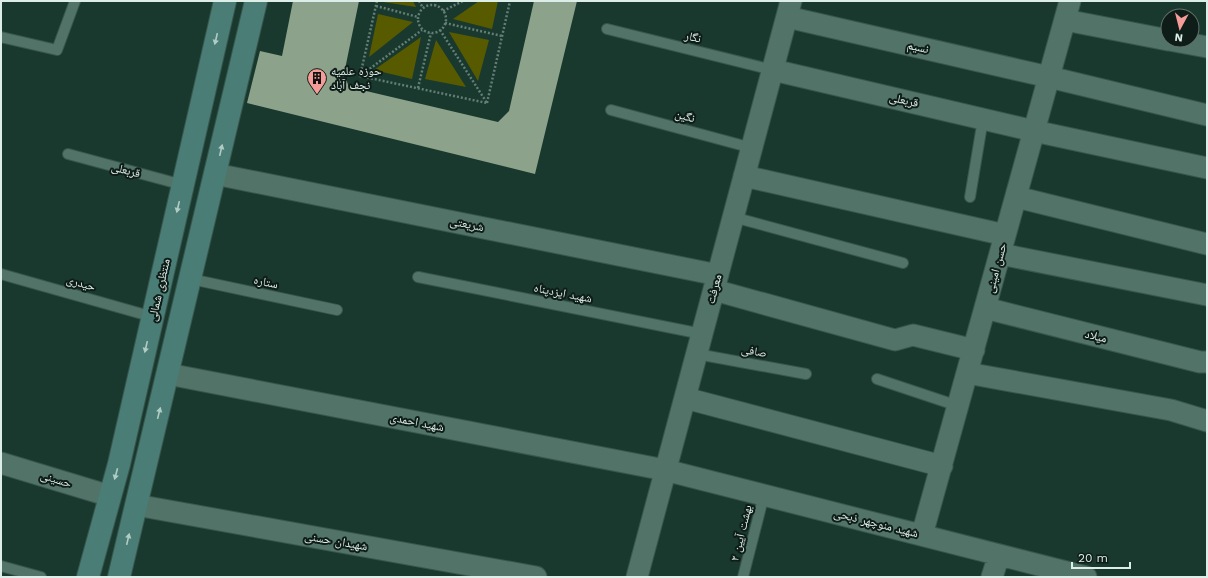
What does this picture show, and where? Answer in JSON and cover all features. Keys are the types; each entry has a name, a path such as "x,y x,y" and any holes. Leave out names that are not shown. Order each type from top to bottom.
{"main road":[{"name":"منتظری شمالی","path":"88,577 110,496 153,317 223,1"},
{"path":"120,577 256,1"}],"street":[{"name":"معرفت","path":"637,577 789,9"},
{"name":"نسیم","path":"789,9 1049,77 1207,115"},
{"name":"حسن امینی","path":"922,535 1068,11"},
{"path":"1068,11 1160,37"},
{"name":"قربعلی","path":"773,70 1034,131 1207,168"},
{"name":"شریعتی","path":"215,174 716,282 895,340 913,335 974,350"},
{"path":"744,176 1207,296"},
{"path":"1016,197 1207,244"},
{"name":"میلاد","path":"985,308 1200,362 1207,362"},
{"path":"967,373 1171,410 1207,421"},
{"name":"شهید احمدی","path":"168,374 665,470"},
{"path":"685,398 942,466"},
{"name":"حسینی","path":"1,463 110,496"},
{"name":"شهید منوچهر ذبحی","path":"665,470 1086,577"},
{"name":"شهیدان حسنی","path":"136,505 536,577"},
{"path":"992,577 999,555"}],"lane":[{"path":"1,37 58,50 75,1"},
{"name":"نگار","path":"607,29 773,70"},
{"name":"نگین","path":"611,110 752,148"},
{"path":"970,197 983,119"},
{"name":"قربعلی","path":"68,154 183,185"},
{"path":"733,217 903,263"},
{"name":"حیدری","path":"1,274 153,317"},
{"name":"شهید ایزدپناه","path":"418,277 702,334"},
{"name":"ستاره","path":"191,279 336,310"},
{"name":"صافی","path":"696,354 806,374"},
{"path":"877,379 958,406"},
{"name":"بهشت آیین ۲","path":"743,577 764,495"},
{"path":"1,566 41,577"}],"path":[{"path":"360,76 377,1"},
{"path":"419,1 423,8"},
{"path":"435,6 436,1"},
{"path":"443,11 463,1"},
{"path":"487,103 510,1"},
{"path":"376,6 418,17"},
{"path":"426,6 435,6 443,11 446,19 440,30 431,33 422,30 418,22 418,17 423,8 426,6"},
{"path":"445,23 502,36"},
{"path":"360,76 422,30"},
{"path":"440,30 487,103"},
{"path":"418,88 431,33"},
{"path":"360,76 487,103"}],"shaded area":[{"path":"413,1 416,7 383,2"},
{"path":"479,1 498,1 492,29 453,19"},
{"path":"378,14 413,22 369,57"},
{"path":"449,32 489,40 478,81"},
{"path":"421,37 412,79 374,70"},
{"path":"436,40 466,87 425,79"}],"building":[{"name":"حوزه علمیه نجف آباد","path":"293,1 359,1 344,74 349,87 498,122 509,111 534,1 577,1 535,174 247,103 260,51 282,56"}],"place":[{"name":"حوزه علمیه نجف آباد","path":"317,95"}]}
